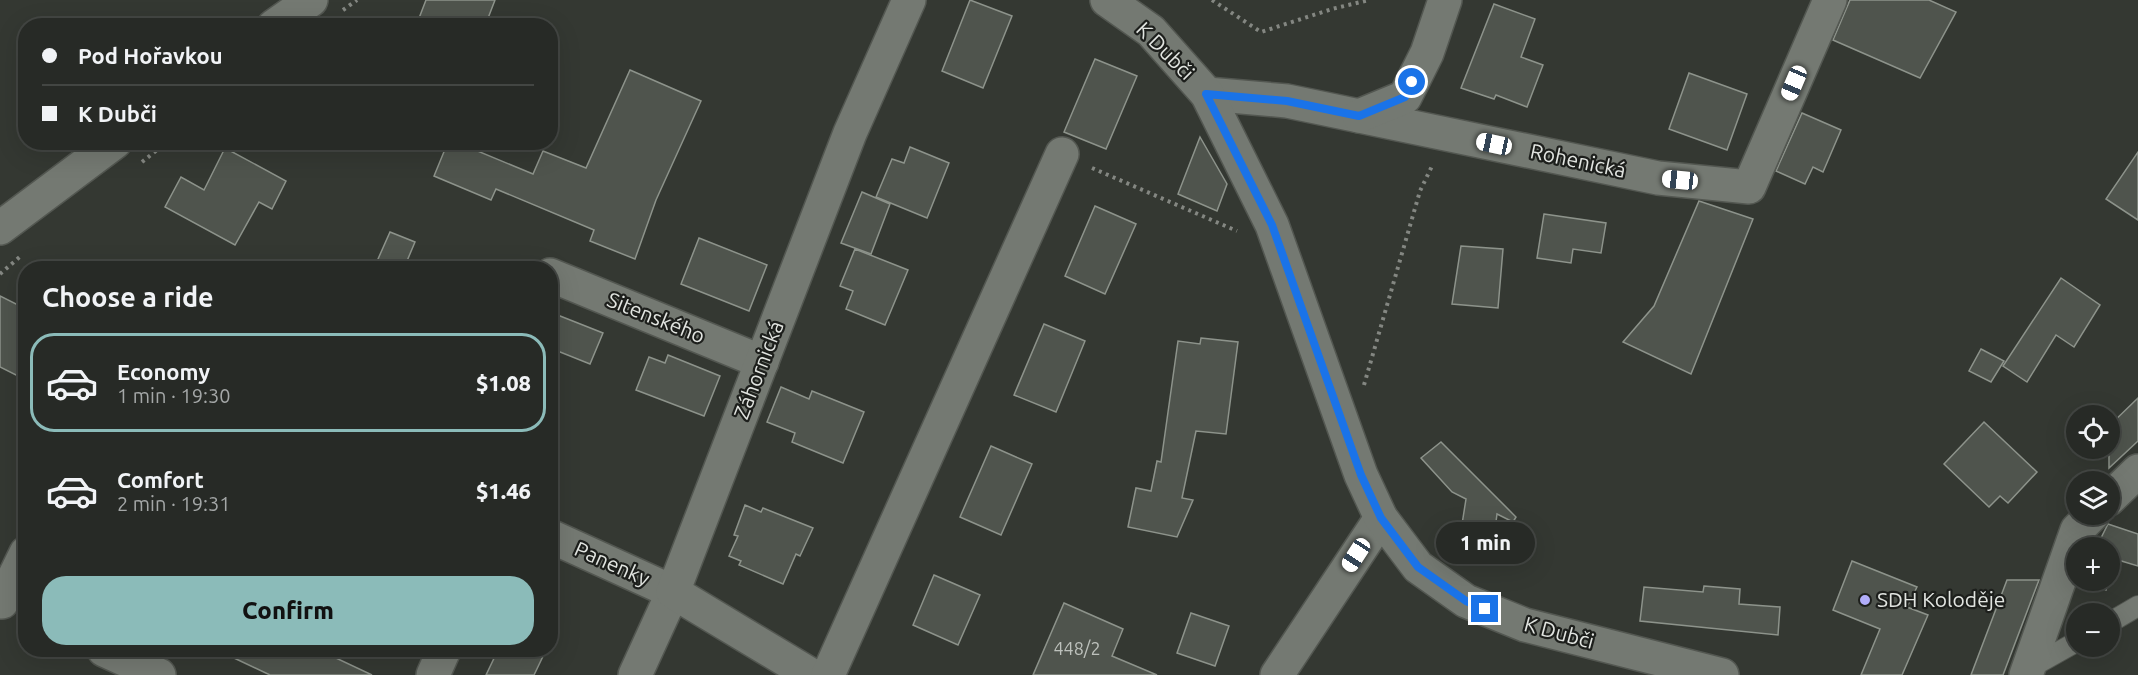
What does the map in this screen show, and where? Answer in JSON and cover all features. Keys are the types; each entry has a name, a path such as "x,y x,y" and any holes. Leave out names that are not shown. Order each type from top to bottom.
{"street":[{"path":"285,18 311,0"},
{"name":"Záhornická","path":"635,675 673,592 850,134 909,0"},
{"name":"K Dubči","path":"1107,0 1151,31 1206,94 1272,225 1348,441 1381,518 1418,567 1466,601 1525,625 1722,675"},
{"path":"1359,116 1405,97 1427,53 1445,0"},
{"name":"Rohenická","path":"1206,94 1287,101 1658,178 1749,187 1830,0"},
{"path":"0,228 104,150"},
{"path":"828,675 1062,154"},
{"name":"Sitenského","path":"558,278 762,362"},
{"path":"2120,488 2138,471"},
{"path":"1277,675 1381,518"},
{"path":"2027,672 2077,530 2082,525"},
{"name":"Panenky","path":"558,540 673,592"},
{"path":"9,605 18,577"},
{"path":"673,592 811,675"},
{"path":"119,657 159,675"},
{"path":"433,675 441,657"}],"lane":[{"path":"2120,617 2138,606"},
{"path":"2027,672 2066,648"}],"path":[{"path":"1212,0 1261,32 1332,9 1369,0"},
{"path":"1348,441 1420,191 1447,134"},
{"path":"1062,154 1281,251"}],"building":[{"path":"426,0 495,0 488,18 419,18"},
{"path":"970,0 1012,16 983,88 942,71"},
{"path":"1850,0 1929,0 1956,12 1920,78 1833,40"},
{"path":"1494,4 1535,19 1521,57 1543,65 1527,107 1496,95 1494,99 1461,88"},
{"path":"1095,59 1137,76 1106,149 1064,132"},
{"path":"630,70 701,101 656,200 635,259 590,241 594,230 496,189 491,200 434,176 445,150 475,150 533,174 543,151 586,168"},
{"path":"1689,73 1747,94 1727,150 1669,129"},
{"path":"1802,113 1841,130 1823,172 1813,167 1805,184 1776,171"},
{"path":"1200,137 1227,184 1217,211 1178,194"},
{"path":"910,147 949,163 927,218 876,197 892,159 904,163"},
{"path":"224,150 229,150 286,181 272,209 259,202 235,245 165,207 181,177 204,190"},
{"path":"2138,152 2138,220 2106,199"},
{"path":"862,192 890,204 871,254 841,243"},
{"path":"1699,201 1753,219 1691,374 1623,342 1654,306"},
{"path":"1095,206 1136,224 1105,294 1065,276"},
{"path":"1544,214 1606,223 1601,253 1573,249 1571,263 1537,258"},
{"path":"390,232 415,242 407,261 377,261"},
{"path":"699,238 767,265 749,311 681,284"},
{"path":"1461,246 1503,249 1498,308 1452,304"},
{"path":"855,249 908,270 885,325 846,309 853,291 840,286"},
{"path":"2061,278 2100,305 2074,347 2056,335 2027,382 2003,366"},
{"path":"0,296 18,305 18,376 0,367"},
{"path":"558,315 603,333 590,364 558,351"},
{"path":"1044,324 1085,341 1056,412 1014,395"},
{"path":"1201,338 1238,342 1226,434 1196,431 1182,498 1193,500 1177,537 1128,527 1136,488 1151,491 1157,461 1161,462 1178,341 1200,344"},
{"path":"1981,349 2004,361 1991,382 1969,371"},
{"path":"668,355 720,376 704,416 636,390 649,357 665,363"},
{"path":"781,387 809,399 812,391 864,412 843,463 792,442 795,433 767,422"},
{"path":"2138,398 2138,441 2120,458 2120,415"},
{"path":"1984,422 2037,472 2008,503 2000,496 1989,507 1944,464"},
{"path":"1441,442 1516,517 1513,522 1497,514 1491,561 1457,556 1466,499 1452,492 1421,458"},
{"path":"991,446 1032,464 1001,535 960,517"},
{"path":"2109,459 2119,459 2109,468"},
{"path":"745,505 761,512 763,508 813,528 800,556 796,554 783,584 739,565 741,561 729,556 738,536 734,535"},
{"path":"2108,525 2138,534 2138,566 2120,561 2120,537 2102,537"},
{"path":"1852,561 1917,587 1907,607 1928,615 1902,675 1861,675 1880,629 1833,610"},
{"path":"934,575 980,595 958,645 913,625"},
{"path":"2007,580 2039,580 2003,675 1971,675"},
{"path":"1704,586 1740,589 1739,604 1780,607 1778,635 1640,621 1644,587 1703,592"},
{"path":"1064,603 1123,629 1112,656 1157,675 1033,675"},
{"path":"1191,613 1229,626 1215,666 1177,653"},
{"path":"232,657 334,657 372,675 270,675"},
{"path":"495,657 543,657 534,675 486,675"}],"place":[{"name":"SDH Koloděje","path":"1865,600"}],"route":[{"path":"1412,82 1405,97 1359,116 1287,101 1206,94 1272,225 1361,475 1381,518 1418,567 1466,601 1485,609"}]}
